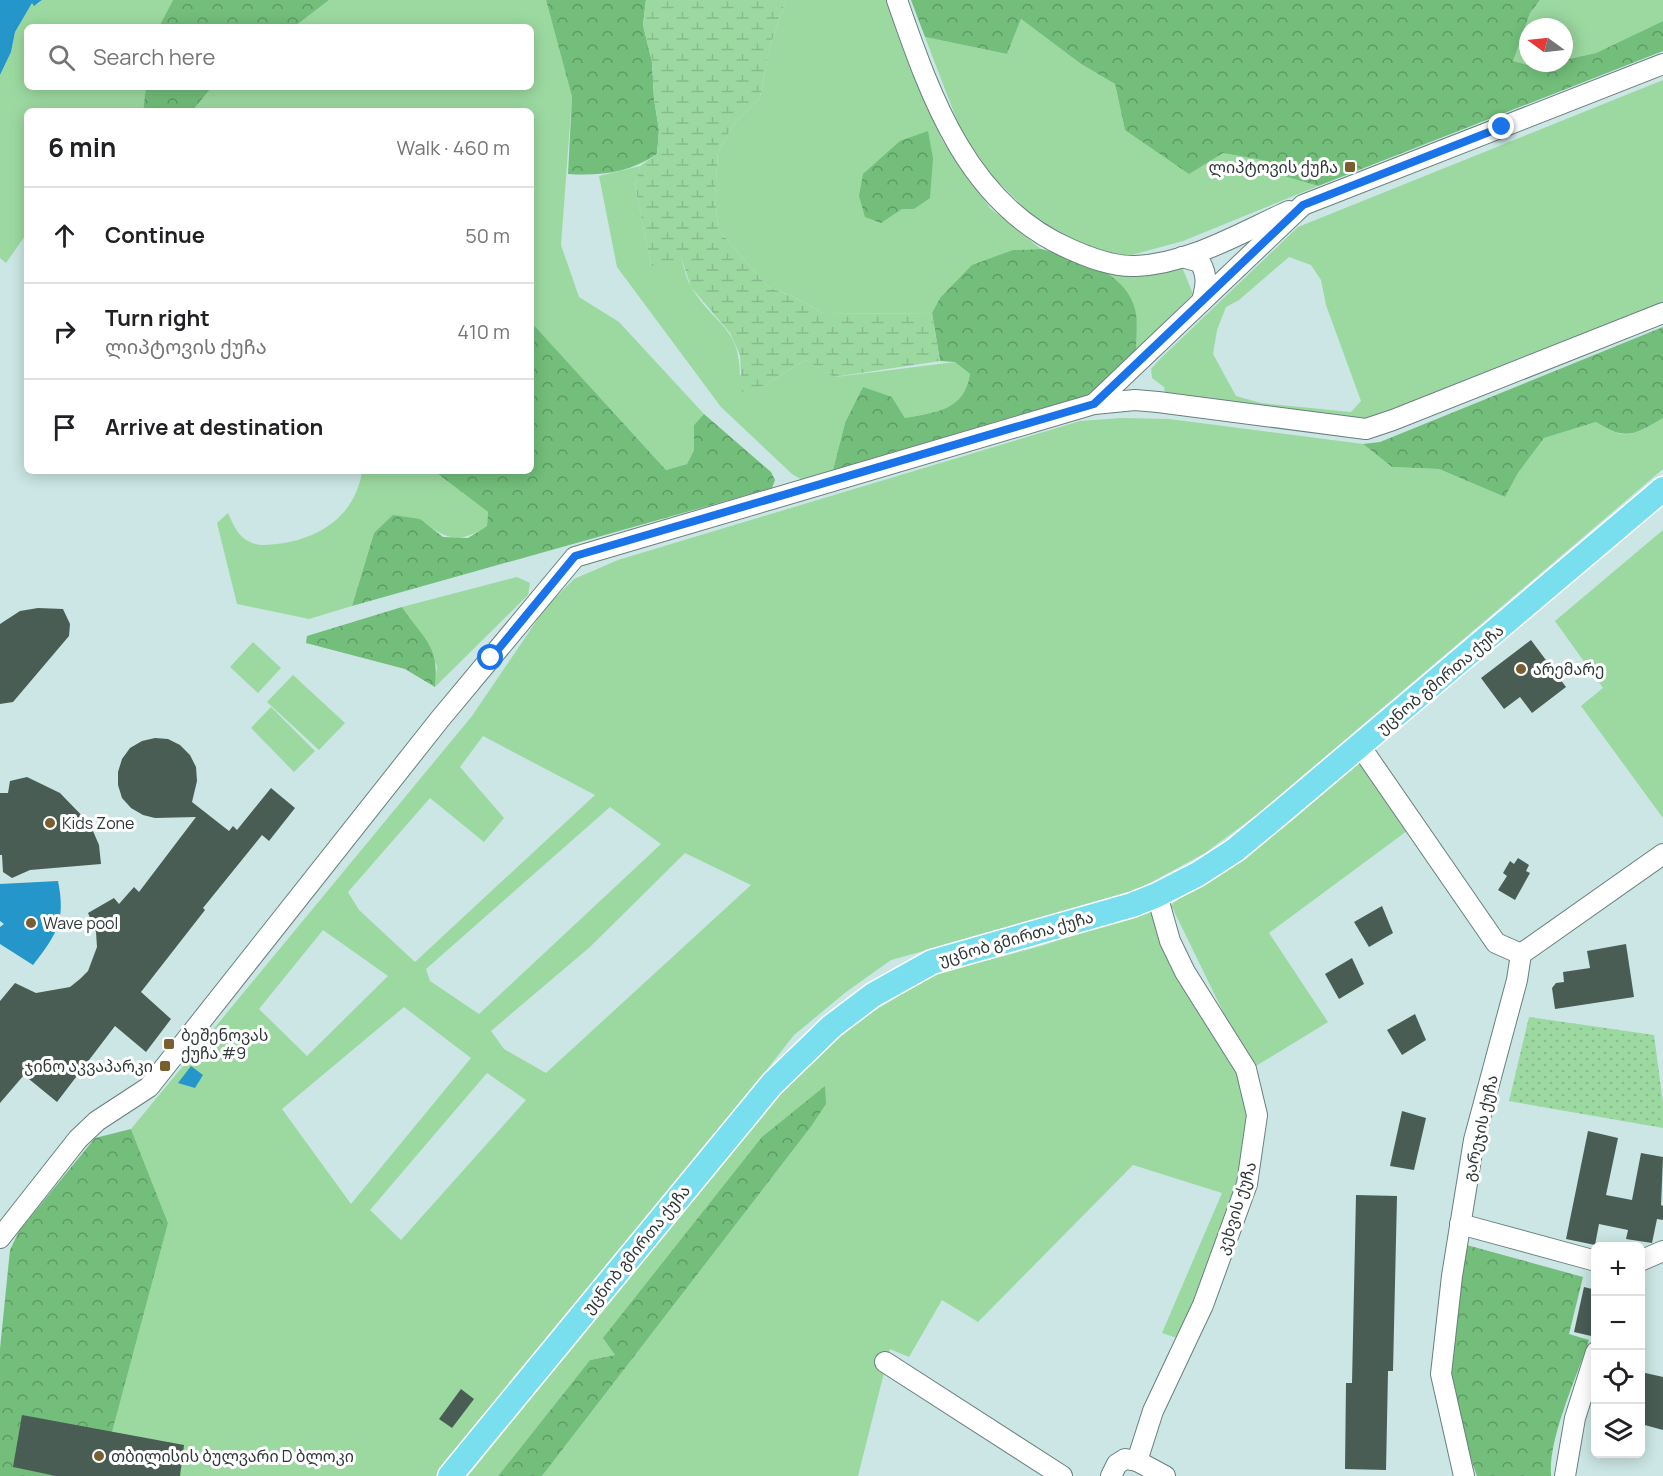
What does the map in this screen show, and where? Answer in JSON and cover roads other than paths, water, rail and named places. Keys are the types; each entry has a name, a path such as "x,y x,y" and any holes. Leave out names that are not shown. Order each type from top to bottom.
{"main road":[{"name":"უცნობ გმირთა ქუჩა","path":"450,1476 772,1084 832,1026 873,995 932,962 1132,905 1198,874 1234,850 1360,746 1663,489"}],"street":[{"path":"897,0 938,110 961,153 1011,212 1046,238 1096,260 1135,266 1182,257 1303,205 1663,64"},
{"path":"1094,404 1303,205"},
{"path":"1182,257 1200,262 1206,272 1206,286 1202,301"},
{"path":"0,1239 78,1138 98,1121 149,1087 440,719 575,556 1094,404 1135,400 1158,402 1366,429 1663,313"},
{"path":"1139,362 1140,389 1158,402"},
{"path":"1360,746 1496,943 1521,954 1663,854"},
{"name":"კეხვის ქუჩა","path":"1137,1461 1153,1411 1203,1305 1247,1184 1257,1115 1246,1070 1185,972 1170,941 1157,895"},
{"name":"გარეჯის ქუჩა","path":"1464,1476 1441,1374 1460,1224 1474,1140 1517,980 1521,954"},
{"path":"1460,1224 1591,1260"},
{"path":"1645,1259 1663,1251"},
{"path":"885,1362 1062,1476"},
{"path":"1565,1476 1575,1418 1591,1368"},
{"path":"1111,1476 1118,1464 1125,1459 1137,1461 1165,1476"}],"water":[{"path":"0,0 42,0 34,6 32,3 15,32 11,52 0,75"},
{"name":"Wave pool","path":"58,881 60,917 54,935 33,965 0,944 0,927 4,924 0,921 0,884"},
{"path":"191,1066 203,1075 195,1088 178,1083"}],"place":[{"name":"ლიპტოვის ქუჩა","path":"1350,167"},
{"name":"არემარე","path":"1521,669"},
{"name":"Kids Zone","path":"50,823"},
{"name":"Wave pool","path":"31,923"},
{"name":"ბეშენოვას ქუჩა #9","path":"169,1044"},
{"name":"ჯინო აკვაპარკი","path":"165,1066"},
{"name":"თბილისის ბულვარი D ბლოკი","path":"99,1456"}]}
